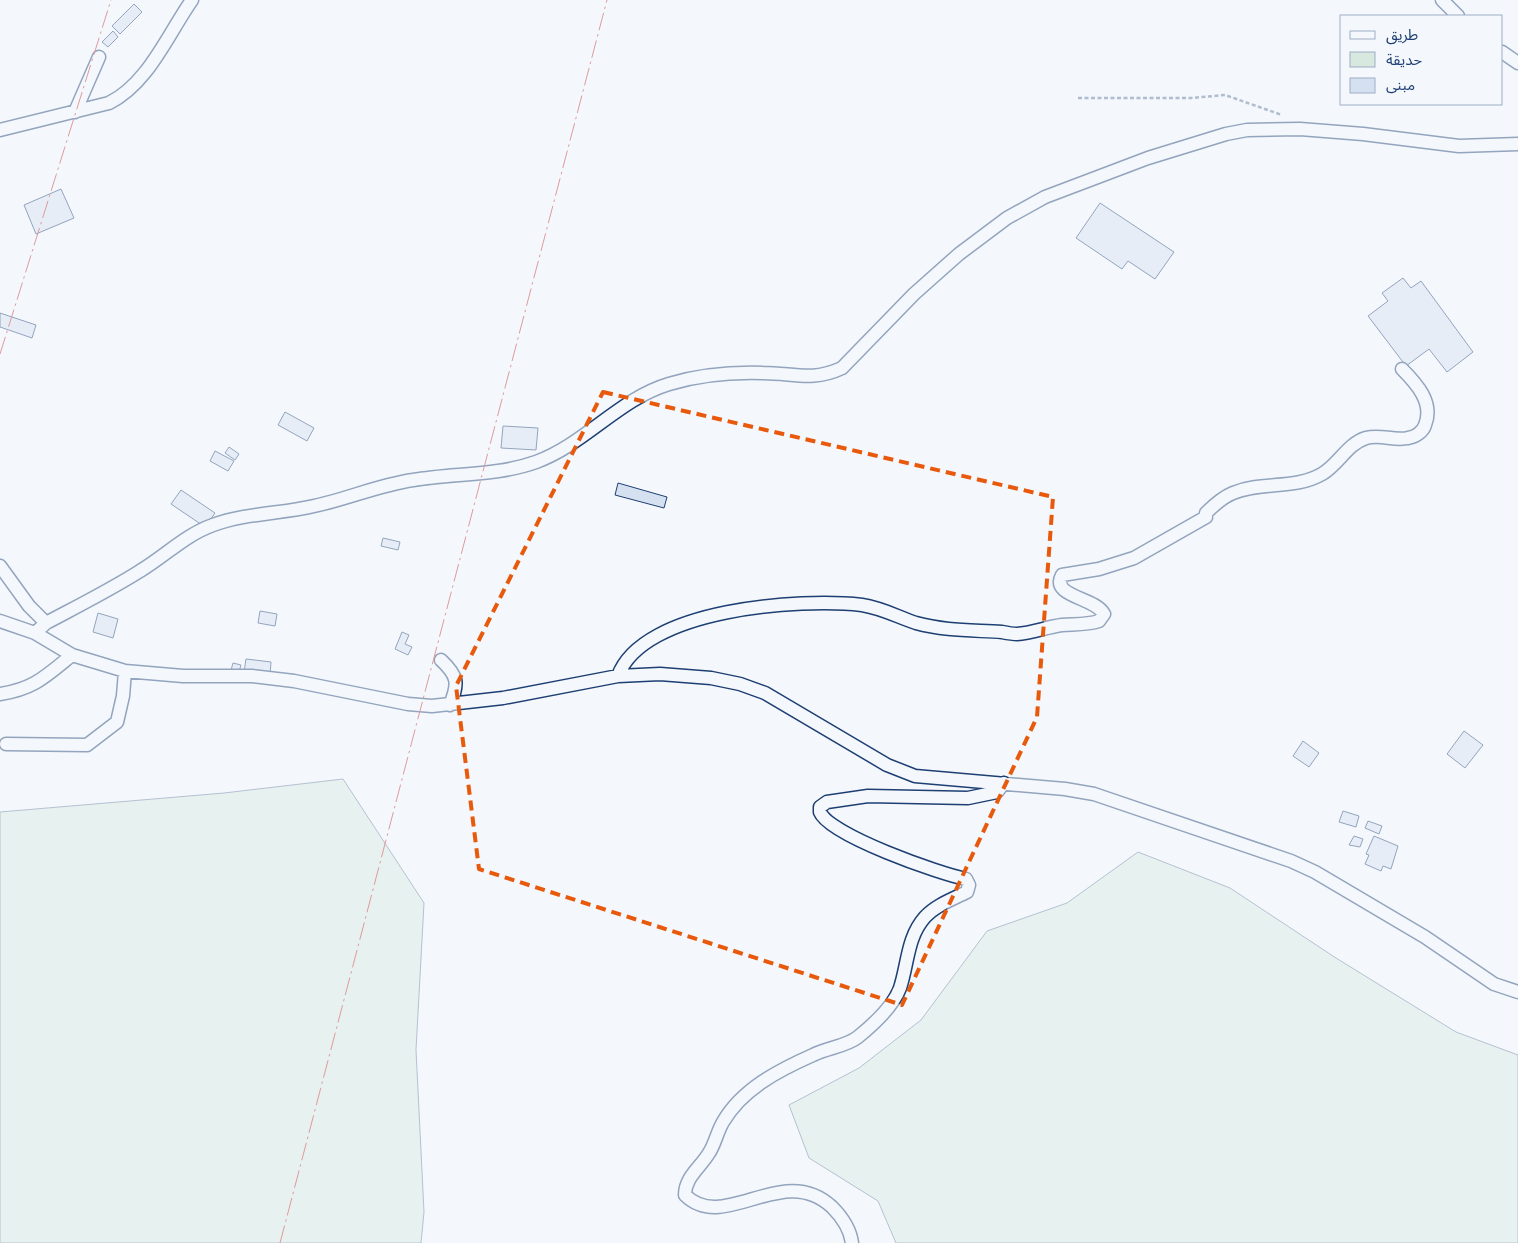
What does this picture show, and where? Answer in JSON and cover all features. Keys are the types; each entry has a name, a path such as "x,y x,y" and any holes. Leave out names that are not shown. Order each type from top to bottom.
{"street":[{"path":"0,130 109,103 122,97 132,87 192,0"},
{"path":"1442,0 1457,15"},
{"path":"1503,53 1518,63"},
{"path":"75,112 99,57"},
{"path":"35,633 46,623 140,572 195,532 212,525 238,517 314,506 414,479 512,469 538,461 567,447 619,410 668,384 726,373 764,373 814,377 828,374 842,368 890,316 952,260 1007,218 1045,196 1148,158 1226,134 1247,130 1300,130 1363,134 1458,146 1518,144"},
{"path":"618,676 622,665 635,651 672,629 692,620 721,613 780,605 862,605 880,608 915,622 953,630 1018,634 1060,625 1099,621 1104,614 1097,606 1065,592 1061,588 1059,583 1062,575 1099,569 1134,558 1206,517 1206,513 1231,493 1254,487 1293,484 1323,473 1346,451 1365,438 1404,439 1418,435 1425,427 1428,407 1417,387 1402,369"},
{"path":"0,566 29,606 46,623"},
{"path":"0,621 35,633 72,655 125,671 154,675 260,677 321,686 408,704 450,705 539,693 618,676 687,675 740,684 765,693 788,705 886,765 915,776 1004,783 1034,788 1065,788 1109,798 1291,861 1337,883 1494,984 1518,992"},
{"path":"0,694 21,691 42,679 72,655"},
{"path":"441,660 451,669 456,680 456,692 450,705"},
{"path":"6,744 87,745 117,722 123,696 125,671"},
{"path":"852,1243 848,1228 840,1215 825,1201 808,1193 790,1190 709,1208 694,1204 685,1195 685,1186 709,1153 723,1122 755,1086 814,1054 856,1039 871,1026 889,1006 900,989 909,948 916,930 926,916 942,904 968,892 969,885 966,879 950,876 882,850 826,821 820,812 820,807 827,802 868,796 968,798 997,792 1004,783"}],"path":[{"path":"1078,98 1191,98 1225,95 1283,116"}],"highlighted area":[{"path":"603,392 1053,497 1037,717 902,1005 479,869 456,686"}],"green space":[{"path":"343,779 424,903 416,1050 424,1212 421,1243 0,1243 0,812 224,793"},
{"path":"1138,852 1230,888 1336,958 1456,1032 1518,1055 1518,1243 896,1243 878,1201 809,1158 789,1105 859,1068 921,1020 987,931 1067,903"}],"building":[{"path":"134,4 142,12 120,34 112,26"},
{"path":"113,31 118,37 108,47 102,42"},
{"path":"61,189 74,218 36,234 24,205"},
{"path":"1100,203 1174,252 1155,279 1128,261 1122,269 1076,238"},
{"path":"1403,278 1411,288 1421,281 1473,352 1447,372 1429,349 1406,366 1368,316 1388,301 1382,293"},
{"path":"0,313 36,325 32,338 0,327"},
{"path":"285,412 314,428 307,441 278,425"},
{"path":"503,426 538,428 536,450 501,448"},
{"path":"229,447 239,454 235,460 225,453"},
{"path":"215,451 234,461 228,471 210,461"},
{"path":"618,483 667,497 664,508 615,495"},
{"path":"181,490 215,513 205,527 171,504"},
{"path":"383,538 400,542 398,550 381,546"},
{"path":"260,611 277,614 275,626 258,623"},
{"path":"98,613 118,619 113,638 93,632"},
{"path":"402,632 409,635 405,644 412,647 408,655 395,649"},
{"path":"246,659 271,662 270,675 244,672"},
{"path":"233,663 241,665 239,672 231,670"},
{"path":"1464,731 1483,745 1465,768 1447,754"},
{"path":"1303,741 1319,753 1309,767 1293,756"},
{"path":"1343,811 1359,816 1356,827 1339,822"},
{"path":"1368,821 1382,826 1379,834 1365,828"},
{"path":"1354,836 1363,839 1360,847 1349,845"},
{"path":"1374,836 1398,846 1391,869 1383,866 1381,871 1365,864 1369,855 1366,854"}],"power":[{"path":"0,354 111,0"},
{"path":"280,1243 607,0"}]}
